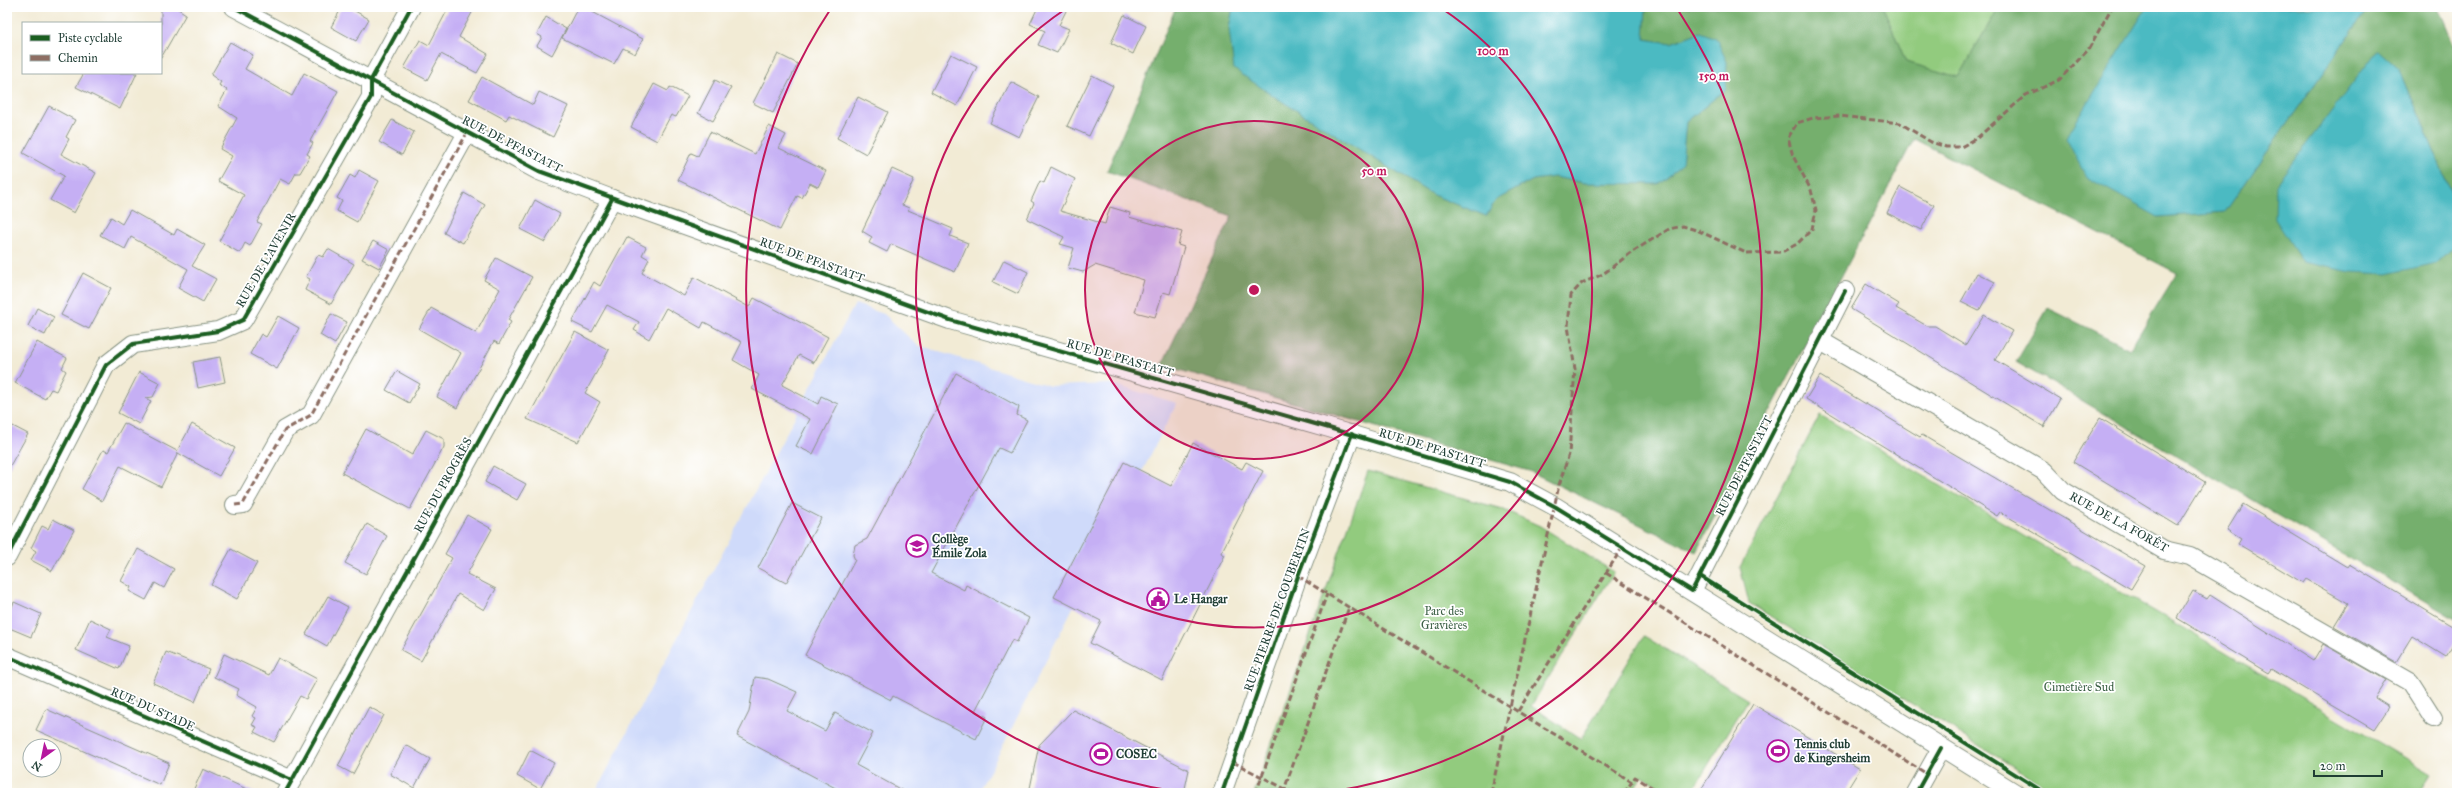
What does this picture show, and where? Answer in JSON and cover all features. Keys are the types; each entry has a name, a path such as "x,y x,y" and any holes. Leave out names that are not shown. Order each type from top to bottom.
{"street":[{"name":"RUE DE PFASTATT","path":"234,7 539,171 612,199 950,320 1352,434 1510,482 1556,507 2015,793"},
{"path":"371,80 411,7"},
{"name":"RUE DE L'AVENIR","path":"7,557 106,366 133,344 218,331 243,320 371,97 371,80"},
{"name":"RUE DE PFASTATT","path":"235,505 243,504 285,430 311,415 467,133"},
{"name":"RUE DU PROGRÈS","path":"288,787 612,199"},
{"name":"RUE DE PFASTATT","path":"1692,591 1845,290"},
{"name":"RUE DE LA FORÊT","path":"1820,340 2044,471 2069,495 2164,550 2190,556 2410,682 2433,718"},
{"name":"RUE PIERRE DE COUBERTIN","path":"1222,793 1298,576 1352,434"},
{"name":"RUE DU STADE","path":"7,656 288,787"},
{"path":"1916,793 1942,748"}],"shaded area":[{"name":"Collège Émile Zola","path":"855,304 884,314 917,345 1050,386 1111,384 1177,403 990,771 977,793 595,793"}],"green space":[{"path":"1176,7 1233,7 1229,29 1275,97 1433,195 1486,216 1496,200 1533,180 1554,177 1585,183 1658,184 1682,164 1686,122 1707,105 1700,32 1671,43 1644,39 1646,7 1883,7 1906,62 1958,77 1999,7 2147,7 2116,58 2158,217 2225,212 2369,7 2438,7 2457,53 2457,206 2400,70 2437,263 2457,244 2457,620 2016,362 2048,308 2130,349 2177,273 1914,139 1696,552 1529,471 1162,365 1232,216 1107,171"},
{"path":"1883,7 1999,7 1958,77 1906,62"},
{"name":"Cimetière Sud","path":"1820,415 2432,774 2419,793 2056,793 1749,603 1740,567"},
{"name":"Parc des Gravières","path":"1368,471 1502,509 1540,526 1614,572 1531,706 1581,739 1644,636 1748,700 1691,793 1670,793 1642,776 1631,793 1254,793"}],"water":[{"path":"1233,7 1646,7 1644,39 1671,43 1700,32 1716,38 1727,62 1726,89 1686,122 1682,164 1658,184 1585,183 1554,177 1533,180 1496,200 1486,216 1433,195 1275,97 1234,69 1229,29"},
{"path":"2147,7 2369,7 2225,212 2158,217 2086,177 2066,138"},
{"path":"2378,50 2400,70 2457,206 2457,244 2437,263 2387,274 2351,272 2303,262 2275,219 2276,184"}],"building":[{"path":"161,7 175,7 186,14 162,56 162,22"},
{"path":"342,7 348,7 369,19 356,41 331,27"},
{"path":"449,7 475,7 459,37 488,54 477,73 441,54 427,80 404,68 420,40 429,45"},
{"path":"578,7 583,7 643,39 635,54 623,48 614,64 562,38"},
{"path":"1038,7 1068,7 1059,25 1069,29 1057,53 1038,45 1045,31 1030,24"},
{"path":"1124,15 1146,26 1133,54 1111,43"},
{"path":"546,17 566,29 552,55 537,46 542,37 537,34"},
{"path":"230,42 253,55 245,69 292,96 304,73 338,91 310,141 313,143 307,154 310,156 300,173 296,173 290,184 280,179 257,222 262,224 250,246 245,243 240,253 219,241 244,195 218,181 232,156 220,149 237,118 218,106 227,90 219,85 221,82 211,75"},
{"path":"778,54 798,64 773,113 753,103"},
{"path":"951,54 977,67 957,106 931,92"},
{"path":"83,74 137,74 120,109 76,87"},
{"path":"1092,75 1113,86 1089,136 1067,126"},
{"path":"482,77 533,105 539,92 568,106 553,137 509,115 506,120 469,100"},
{"path":"715,80 731,88 713,121 698,113"},
{"path":"1011,82 1039,97 1019,137 990,123"},
{"path":"654,84 668,91 670,87 688,96 676,117 671,115 657,141 631,127"},
{"path":"858,97 888,112 866,154 837,138"},
{"path":"49,106 75,120 66,137 69,139 61,154 96,173 74,213 50,200 64,176 23,153"},
{"path":"392,120 414,132 402,155 379,142"},
{"path":"769,126 786,135 779,148 826,171 818,187 810,183 802,198 797,196 780,230 678,180 691,153 698,156 710,132 755,154"},
{"path":"1051,167 1075,179 1060,211 1105,224 1110,207 1130,213 1129,217 1182,232 1178,245 1184,247 1170,294 1163,292 1155,317 1135,312 1144,280 1095,265 1083,272 1068,268 1074,248 1060,244 1064,237 1027,219 1034,203 1031,201 1040,181 1044,183"},
{"path":"892,169 914,179 902,205 909,208 908,210 953,229 950,236 968,243 955,272 891,244 887,252 869,243 872,237 862,231"},
{"path":"359,170 379,181 357,222 337,211 342,201 337,198 350,175 355,178"},
{"path":"1900,187 1934,205 1921,230 1887,213"},
{"path":"464,193 485,205 463,243 444,233"},
{"path":"535,200 560,214 545,242 520,229"},
{"path":"130,210 174,235 177,229 205,245 192,266 216,279 203,302 178,288 188,269 131,237 125,249 100,235 111,217 122,224"},
{"path":"627,237 646,247 642,255 649,259 642,273 684,296 694,277 749,307 754,298 828,337 814,363 799,355 782,385 818,404 821,396 838,404 813,454 796,446 810,419 752,389 759,375 733,360 742,342 704,322 701,328 666,308 649,339 634,330 639,322 607,305 592,332 572,322 594,282 600,286"},
{"path":"373,241 389,250 379,268 362,259"},
{"path":"328,249 354,264 331,304 305,290 310,279 306,277 318,255 323,257"},
{"path":"496,258 532,277 508,320 511,322 499,344 494,341 457,408 437,397 461,353 419,329 431,308 476,333 500,289 484,280"},
{"path":"1004,260 1028,272 1018,294 993,282"},
{"path":"83,273 111,288 89,329 61,315"},
{"path":"1977,273 1995,282 1979,311 1961,302"},
{"path":"1866,284 1899,304 1896,308 1927,326 1935,326 1966,345 1984,315 2012,331 1995,360 2060,399 2044,427 1851,309"},
{"path":"37,308 54,317 45,335 28,326"},
{"path":"331,314 347,322 335,344 320,335"},
{"path":"278,316 299,328 277,369 250,354 261,334 266,337"},
{"path":"575,332 609,350 585,393 600,402 578,442 527,419"},
{"path":"37,342 67,358 62,368 66,371 56,391 51,389 45,399 15,383"},
{"path":"220,357 225,382 198,388 193,362"},
{"path":"397,371 420,384 409,403 386,390"},
{"path":"139,372 160,383 153,397 145,398 151,401 139,424 118,413"},
{"path":"956,373 1019,407 1017,415 1027,420 1010,453 999,448 931,573 964,590 966,585 1029,618 1017,642 1012,640 975,711 987,717 976,739 893,696 891,700 805,655 855,560 853,555 855,545 867,539"},
{"path":"1820,376 1920,437 1922,435 2145,566 2131,589 2000,512 1997,516 1806,399"},
{"path":"2100,418 2205,482 2178,526 2073,462"},
{"path":"7,423 28,434 7,471"},
{"path":"124,423 177,451 192,424 235,448 219,476 178,453 161,487 120,466 102,501 82,489 103,450 108,452"},
{"path":"366,429 412,455 426,430 444,439 444,447 410,509 342,473"},
{"name":"Le Hangar","path":"1193,443 1242,469 1246,462 1263,471 1221,553 1225,555 1162,680 1090,643 1101,621 1054,597 1124,462 1171,486"},
{"path":"493,466 526,484 517,500 485,482"},
{"path":"792,503 821,518 786,583 758,568"},
{"path":"2243,504 2347,567 2349,564 2457,629 2457,638 2446,657 2412,636 2396,662 2334,626 2348,603 2306,579 2303,583 2238,544 2241,539 2227,530"},
{"path":"467,515 492,529 467,574 496,589 484,610 458,594 421,661 401,650 452,558 445,554"},
{"path":"53,519 74,530 52,571 31,560 36,551 31,548 42,526 48,529"},
{"path":"367,524 387,536 366,574 345,563"},
{"path":"138,549 174,569 164,588 155,583 146,600 129,591 131,587 121,581"},
{"path":"231,549 257,563 237,599 211,585"},
{"path":"2193,591 2207,599 2210,595 2313,661 2323,644 2386,680 2375,698 2389,707 2374,730 2271,669 2268,673 2177,618"},
{"path":"328,596 348,607 327,646 306,634"},
{"path":"14,602 41,614 31,637 7,627 7,620"},
{"path":"90,619 111,629 107,637 129,646 119,669 76,650"},
{"path":"166,652 209,669 195,702 153,683"},
{"path":"224,654 269,675 278,658 317,679 306,699 300,696 274,742 254,732 257,727 252,725 256,718 252,716 257,707 236,695 239,689 214,677"},
{"path":"755,677 768,679 797,692 787,711 825,731 835,713 873,733 856,765 907,793 845,793 737,736 749,712"},
{"name":"Tennis club de Kingersheim","path":"1753,704 1860,769 1845,793 1699,793"},
{"path":"369,707 384,715 353,774 338,766"},
{"path":"46,709 169,763 160,785 62,742 62,738 54,738 36,730"},
{"name":"COSEC","path":"1073,710 1189,770 1184,793 1029,793 1039,745"},
{"path":"406,745 430,759 414,788 390,774"},
{"path":"530,750 554,763 540,789 517,776"},
{"path":"203,769 255,793 192,793"}],"marked path":[{"path":"1491,793 1559,485 1569,454 1575,369 1568,326 1571,295 1582,283 1603,274 1632,252 1669,229 1683,226 1699,231 1746,253 1782,252 1797,244 1812,229 1816,210 1811,190 1793,156 1788,138 1797,123 1813,118 1840,116 1900,123 1931,142 1946,147 1961,147 1977,138 2026,95 2059,80 2088,50 2112,7"},
{"path":"235,505 243,504 285,430 311,415 467,133"},
{"path":"1518,711 1622,548"},
{"path":"1606,573 1927,774"},
{"path":"1298,576 1632,782 1635,777 1661,793"},
{"path":"1256,793 1327,594"},
{"path":"1283,793 1349,607"},
{"path":"1233,762 1293,793"},
{"path":"1624,793 1632,782"}],"cycle path":[{"path":"234,7 539,171 950,320 1329,428 1510,482 1556,507 1692,591 1845,291"},
{"path":"7,557 106,365 133,344 218,331 243,320 371,97 371,80 411,7"},
{"path":"285,793 612,199"},
{"path":"1222,793 1298,576 1352,434"},
{"path":"1700,576 2045,793"},
{"path":"7,656 292,780"},
{"path":"1916,793 1941,748"}],"place":[{"name":"Collège Émile Zola","path":"917,546"},
{"name":"Le Hangar","path":"1158,599"},
{"name":"Tennis club de Kingersheim","path":"1778,751"},
{"name":"COSEC","path":"1101,754"}]}
